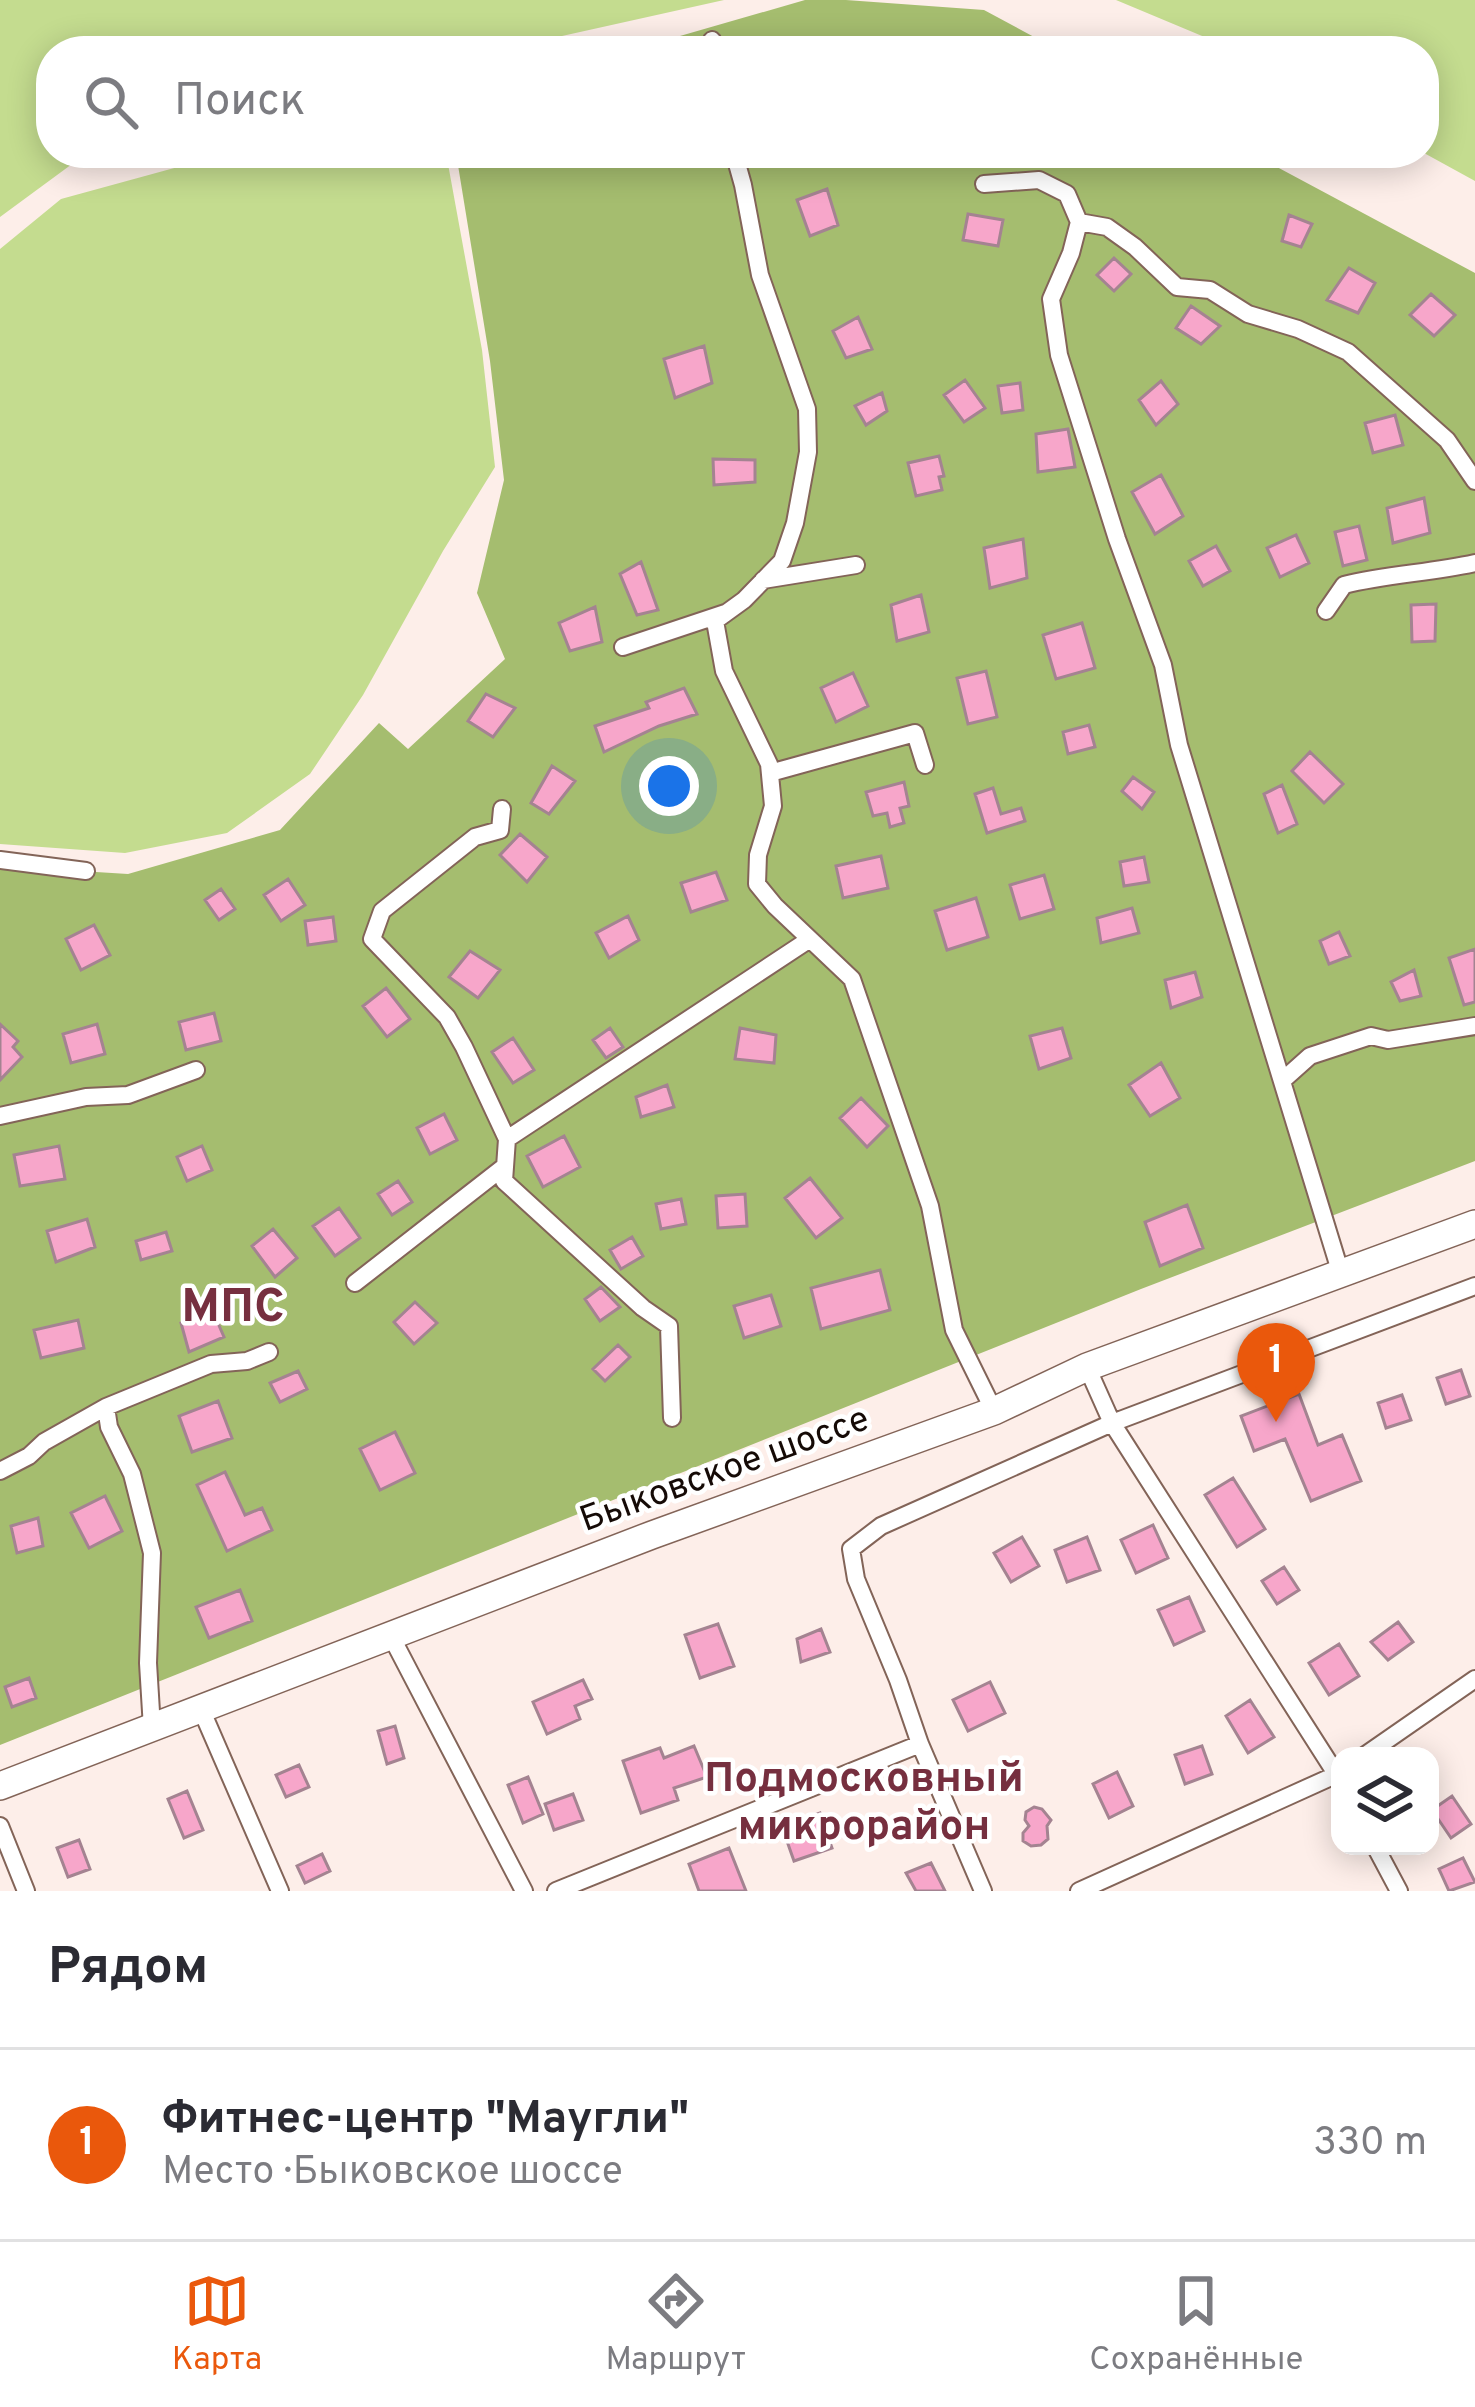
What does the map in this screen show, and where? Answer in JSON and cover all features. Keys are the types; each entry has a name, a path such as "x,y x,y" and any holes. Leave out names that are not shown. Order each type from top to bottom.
{"main road":[{"name":"Быковское шоссе","path":"0,1786 652,1534 994,1412 1087,1367 1475,1224"}],"street":[{"path":"738,168 760,274 806,410 808,452 795,523 782,561 744,600 715,621 724,671 769,764 772,806 758,855 757,884 852,979 930,1206 954,1330 994,1412"},
{"path":"984,184 1039,180 1067,194 1078,222 1071,253 1051,299 1059,355 1163,665 1179,745 1341,1274"},
{"path":"1078,222 1107,227 1177,286 1210,290 1248,314 1298,329 1348,352 1447,440 1475,481"},
{"path":"1326,611 1344,585 1475,563"},
{"path":"763,580 856,565"},
{"path":"623,646 726,613"},
{"path":"770,773 915,733 925,766"},
{"path":"502,808 500,830 475,837 382,910 372,939 447,1017 464,1047 507,1138 504,1181 643,1308 669,1326 672,1418"},
{"path":"0,860 86,872"},
{"path":"507,1138 810,940"},
{"path":"1282,1081 1310,1056 1371,1036 1388,1040 1475,1026"},
{"path":"0,1116 86,1097 128,1095 196,1070"},
{"path":"356,1282 505,1166"},
{"path":"983,1891 856,1579 851,1550 881,1526 1112,1423 1475,1286"},
{"path":"0,1471 106,1407 211,1364 269,1352"},
{"path":"1087,1367 1112,1423 1331,1764"},
{"path":"106,1407 109,1427 132,1474 152,1553 148,1663 152,1728"},
{"path":"391,1636 524,1891"},
{"path":"1377,1747 1475,1679"},
{"path":"202,1709 280,1891"},
{"path":"556,1891 920,1744"},
{"path":"1079,1891 1331,1780"},
{"path":"0,1826 26,1891"},
{"path":"1381,1855 1400,1891"}],"green space":[{"path":"0,0 724,0 562,36 36,36 36,168 67,168 0,217"},
{"path":"805,0 846,0 984,10 1032,36 680,36"},
{"path":"1116,0 1475,0 1475,181 1439,161 1439,36 1202,36"},
{"path":"174,168 449,168 482,350 495,467 363,695 310,774 227,833 125,853 0,844 0,249 61,199"},
{"path":"458,168 1279,168 1475,273 1475,1161 1141,1289 0,1745 0,866 128,874 280,830 379,723 408,749 505,659 477,593 504,480"}],"building":[{"path":"827,189 838,225 810,236 797,200"},
{"path":"968,214 1003,220 998,246 963,240"},
{"path":"1289,215 1312,224 1301,247 1282,241"},
{"path":"1114,258 1131,274 1114,291 1097,275"},
{"path":"1349,268 1375,283 1358,313 1327,300"},
{"path":"1431,294 1455,315 1434,336 1410,315"},
{"path":"1191,306 1220,326 1201,344 1176,328"},
{"path":"858,317 872,349 846,358 833,331"},
{"path":"704,346 712,383 675,398 664,359"},
{"path":"965,380 985,408 964,422 944,395"},
{"path":"1161,381 1178,404 1156,425 1139,400"},
{"path":"1020,383 1023,410 1002,413 998,386"},
{"path":"882,393 887,411 866,425 855,406"},
{"path":"1395,415 1403,445 1373,453 1365,423"},
{"path":"1068,429 1075,467 1038,472 1036,434"},
{"path":"939,456 942,490 916,496 908,463"},
{"path":"713,459 755,460 755,482 714,485"},
{"path":"1161,475 1183,516 1155,534 1132,492"},
{"path":"1424,498 1430,533 1393,543 1387,508"},
{"path":"1359,526 1367,560 1343,566 1335,532"},
{"path":"1296,535 1309,563 1280,577 1267,548"},
{"path":"1023,539 1027,578 990,588 984,548"},
{"path":"1216,546 1230,571 1203,586 1189,561"},
{"path":"641,562 658,610 637,615 620,574"},
{"path":"921,595 929,632 897,641 891,605"},
{"path":"1436,604 1435,641 1412,642 1411,605"},
{"path":"595,607 602,642 570,651 559,623"},
{"path":"1082,623 1095,668 1056,679 1043,635"},
{"path":"986,671 997,717 968,724 957,678"},
{"path":"853,673 868,706 836,722 821,688"},
{"path":"684,688 697,714 604,752 595,726 649,708 646,702"},
{"path":"486,694 515,708 493,737 468,721"},
{"path":"1089,725 1095,747 1068,754 1063,732"},
{"path":"1310,752 1343,784 1324,803 1292,771"},
{"path":"552,766 575,781 549,814 531,803"},
{"path":"1133,777 1154,792 1142,809 1122,791"},
{"path":"904,782 909,806 900,808 904,823 890,827 887,813 873,816 866,792"},
{"path":"1282,785 1297,824 1278,833 1264,794"},
{"path":"993,788 1001,814 1021,808 1025,821 987,833 975,794"},
{"path":"520,834 547,857 527,882 500,855"},
{"path":"881,856 888,888 843,898 836,866"},
{"path":"1144,857 1149,882 1124,886 1120,862"},
{"path":"716,872 727,900 691,912 681,883"},
{"path":"1044,875 1054,909 1020,919 1010,885"},
{"path":"288,879 305,905 281,921 264,895"},
{"path":"221,889 235,909 219,920 205,900"},
{"path":"976,898 988,937 947,950 935,911"},
{"path":"1132,908 1139,933 1101,943 1097,918"},
{"path":"628,916 639,940 609,958 596,933"},
{"path":"333,917 336,941 308,945 305,921"},
{"path":"94,925 110,955 81,970 66,939"},
{"path":"1339,932 1350,956 1329,964 1320,941"},
{"path":"1475,949 1475,1002 1464,1005 1449,958"},
{"path":"470,951 500,970 478,998 449,977"},
{"path":"1414,970 1421,996 1400,1001 1391,982"},
{"path":"1195,972 1202,997 1171,1008 1165,980"},
{"path":"386,988 410,1019 387,1037 363,1006"},
{"path":"214,1013 221,1041 186,1050 179,1022"},
{"path":"0,1024 18,1041 13,1047 22,1057 0,1080"},
{"path":"97,1024 105,1054 71,1063 63,1034"},
{"path":"610,1028 623,1047 606,1058 593,1040"},
{"path":"740,1028 776,1035 774,1063 735,1059"},
{"path":"1062,1028 1071,1058 1039,1069 1030,1036"},
{"path":"513,1038 534,1070 513,1083 492,1052"},
{"path":"1161,1063 1180,1098 1150,1116 1129,1085"},
{"path":"667,1085 674,1107 641,1117 636,1097"},
{"path":"861,1098 888,1126 867,1147 840,1118"},
{"path":"444,1114 457,1140 430,1154 417,1128"},
{"path":"564,1136 580,1167 543,1187 527,1156"},
{"path":"59,1146 65,1179 20,1186 14,1155"},
{"path":"202,1146 212,1170 187,1181 177,1157"},
{"path":"810,1178 842,1218 816,1238 785,1198"},
{"path":"398,1181 412,1202 392,1215 378,1194"},
{"path":"745,1194 747,1226 718,1228 716,1196"},
{"path":"681,1199 686,1224 661,1229 656,1204"},
{"path":"1187,1205 1203,1248 1160,1266 1145,1222"},
{"path":"339,1208 360,1238 335,1256 313,1226"},
{"path":"87,1219 95,1247 56,1262 47,1231"},
{"path":"273,1229 297,1258 275,1277 252,1246"},
{"path":"166,1232 172,1251 141,1260 136,1241"},
{"path":"632,1237 643,1256 621,1269 610,1250"},
{"path":"880,1270 890,1310 821,1329 811,1288"},
{"path":"601,1287 620,1307 600,1321 585,1299"},
{"path":"771,1295 781,1326 744,1338 734,1306"},
{"path":"415,1302 437,1323 414,1344 394,1322"},
{"path":"214,1314 224,1337 189,1352 181,1323"},
{"path":"78,1320 84,1348 41,1358 34,1330"},
{"path":"618,1345 630,1357 605,1381 593,1369"},
{"path":"1461,1370 1470,1396 1446,1404 1437,1378"},
{"path":"298,1371 307,1389 280,1402 270,1383"},
{"path":"1299,1394 1318,1445 1342,1435 1361,1481 1311,1501 1285,1439 1254,1451 1241,1416"},
{"path":"1402,1395 1411,1420 1386,1428 1378,1403"},
{"path":"218,1401 232,1438 192,1452 179,1416"},
{"path":"395,1432 415,1473 380,1490 360,1449"},
{"path":"225,1472 245,1515 262,1508 272,1530 227,1551 197,1485"},
{"path":"1233,1478 1265,1529 1237,1547 1205,1495"},
{"path":"105,1496 122,1531 89,1548 71,1513"},
{"path":"38,1518 43,1546 17,1553 11,1526"},
{"path":"1153,1525 1168,1558 1136,1573 1121,1540"},
{"path":"1022,1537 1039,1566 1011,1582 994,1553"},
{"path":"1087,1537 1100,1570 1067,1582 1055,1550"},
{"path":"1284,1567 1299,1590 1277,1604 1262,1581"},
{"path":"240,1590 252,1621 209,1638 196,1607"},
{"path":"1189,1597 1204,1631 1174,1645 1158,1610"},
{"path":"1398,1622 1413,1642 1388,1660 1371,1642"},
{"path":"718,1624 734,1666 700,1678 685,1635"},
{"path":"821,1629 830,1652 801,1662 797,1639"},
{"path":"1339,1644 1359,1676 1329,1695 1309,1663"},
{"path":"29,1678 36,1698 12,1707 5,1687"},
{"path":"583,1680 592,1699 575,1706 580,1719 547,1734 533,1702"},
{"path":"990,1682 1005,1713 968,1731 953,1700"},
{"path":"1250,1700 1274,1737 1248,1753 1226,1716"},
{"path":"395,1726 404,1758 387,1764 378,1731"},
{"path":"694,1746 707,1777 674,1788 678,1800 641,1813 623,1761 660,1748 664,1758"},
{"path":"1202,1746 1212,1774 1185,1784 1175,1755"},
{"path":"299,1765 309,1787 286,1797 276,1775"},
{"path":"1117,1772 1133,1806 1109,1818 1093,1784"},
{"path":"528,1777 543,1814 523,1823 508,1785"},
{"path":"187,1791 203,1830 184,1838 168,1799"},
{"path":"573,1794 583,1820 554,1830 545,1804"},
{"path":"1452,1796 1471,1824 1451,1838 1439,1820 1439,1805"},
{"path":"1034,1807 1051,1820 1048,1839 1031,1846 1023,1841 1023,1833 1029,1826 1026,1812"},
{"path":"820,1813 832,1848 794,1861 782,1827"},
{"path":"79,1840 90,1869 68,1877 57,1848"},
{"path":"729,1848 746,1891 699,1891 689,1864"},
{"path":"322,1854 330,1871 305,1883 297,1866"},
{"path":"1463,1858 1475,1882 1449,1891 1439,1869"},
{"path":"931,1863 945,1891 916,1891 906,1873"}],"place":[{"name":"Фитнес-центр \"Маугли\"","path":"1276,1422"}],"district":[{"name":"МПС","path":"233,1309"},
{"name":"Подмосковный микрорайон","path":"864,1804"}]}
